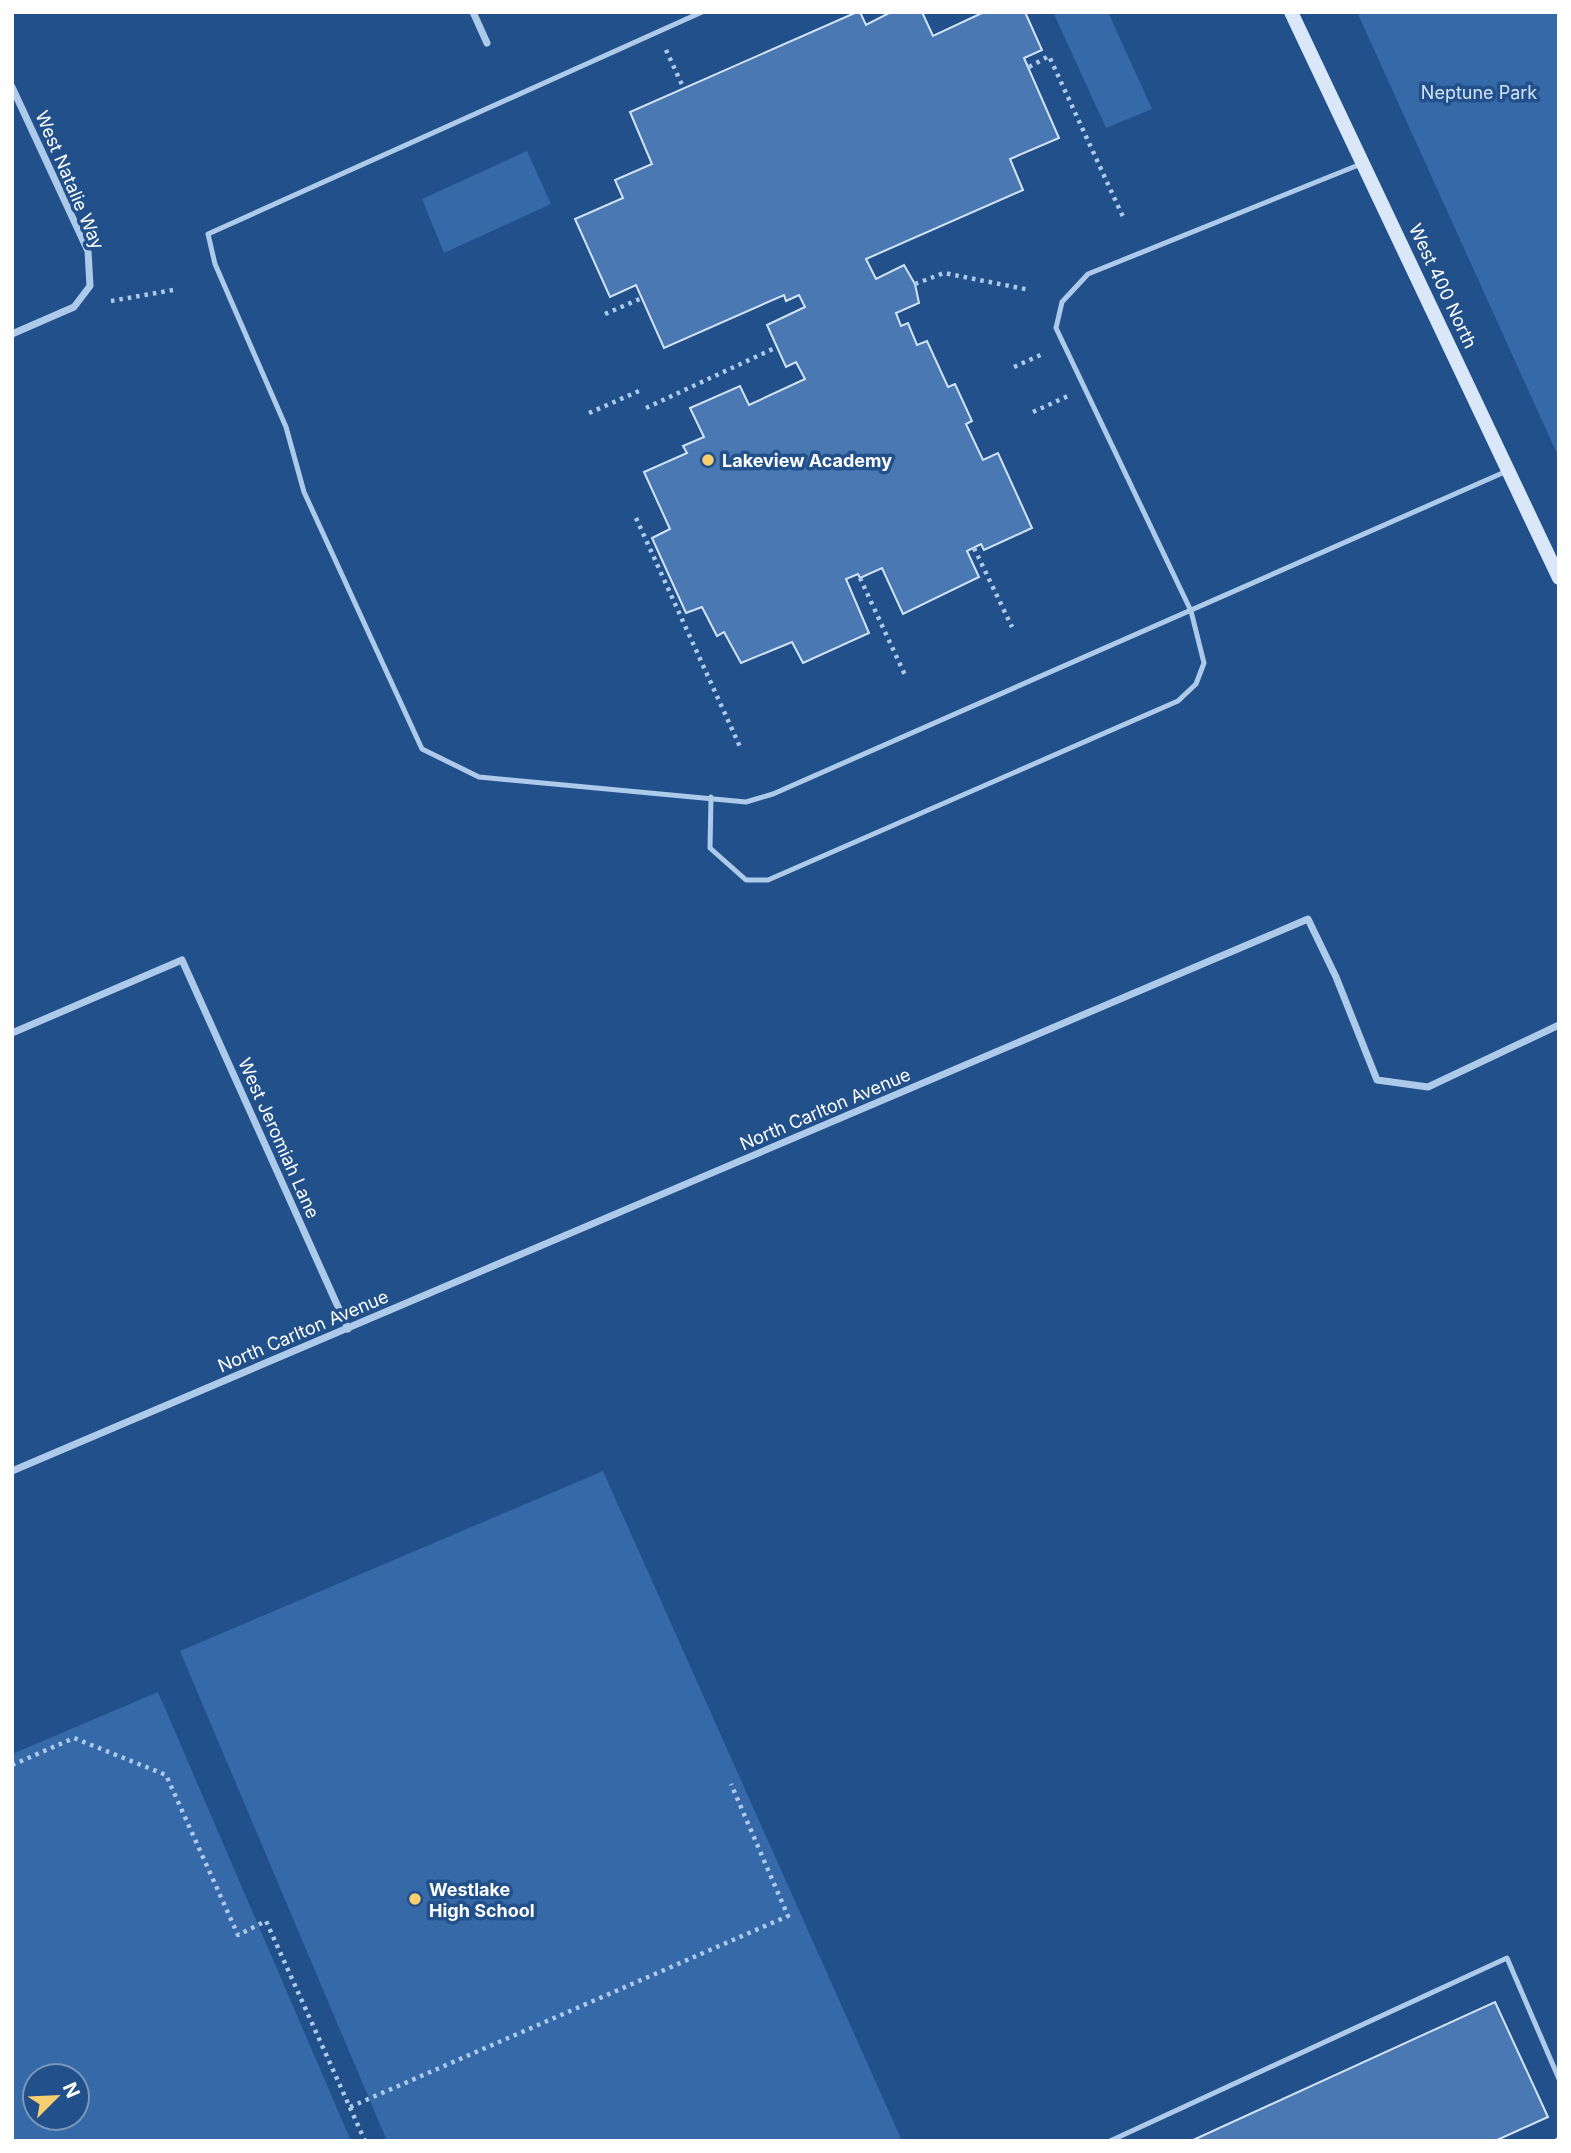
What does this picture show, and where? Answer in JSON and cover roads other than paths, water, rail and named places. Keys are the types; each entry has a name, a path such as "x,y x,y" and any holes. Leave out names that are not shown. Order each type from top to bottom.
{"street":[{"path":"473,12 487,43"},
{"name":"West 400 North","path":"1291,12 1559,578"},
{"name":"West Natalie Way","path":"12,87 88,251 90,286 74,307 12,334"},
{"name":"North Carlton Avenue","path":"12,1471 1308,919 1336,977 1377,1080 1428,1087 1559,1025"},
{"name":"West Jeromiah Lane","path":"12,1033 182,960 348,1329"}],"lane":[{"path":"702,12 208,234 215,264 286,427 304,492 422,749 479,777 746,802 773,794 1508,471"},
{"path":"711,797 710,848 746,880 768,880 1178,701 1196,684 1204,663 1191,611 1056,328 1062,302 1088,274 1364,163"},
{"path":"1110,2141 1507,1958 1559,2079"}],"place":[{"name":"Lakeview Academy","path":"708,460"},
{"name":"Westlake High School","path":"415,1899"}],"park label":[{"name":"Neptune Park","path":"1479,92"}]}
